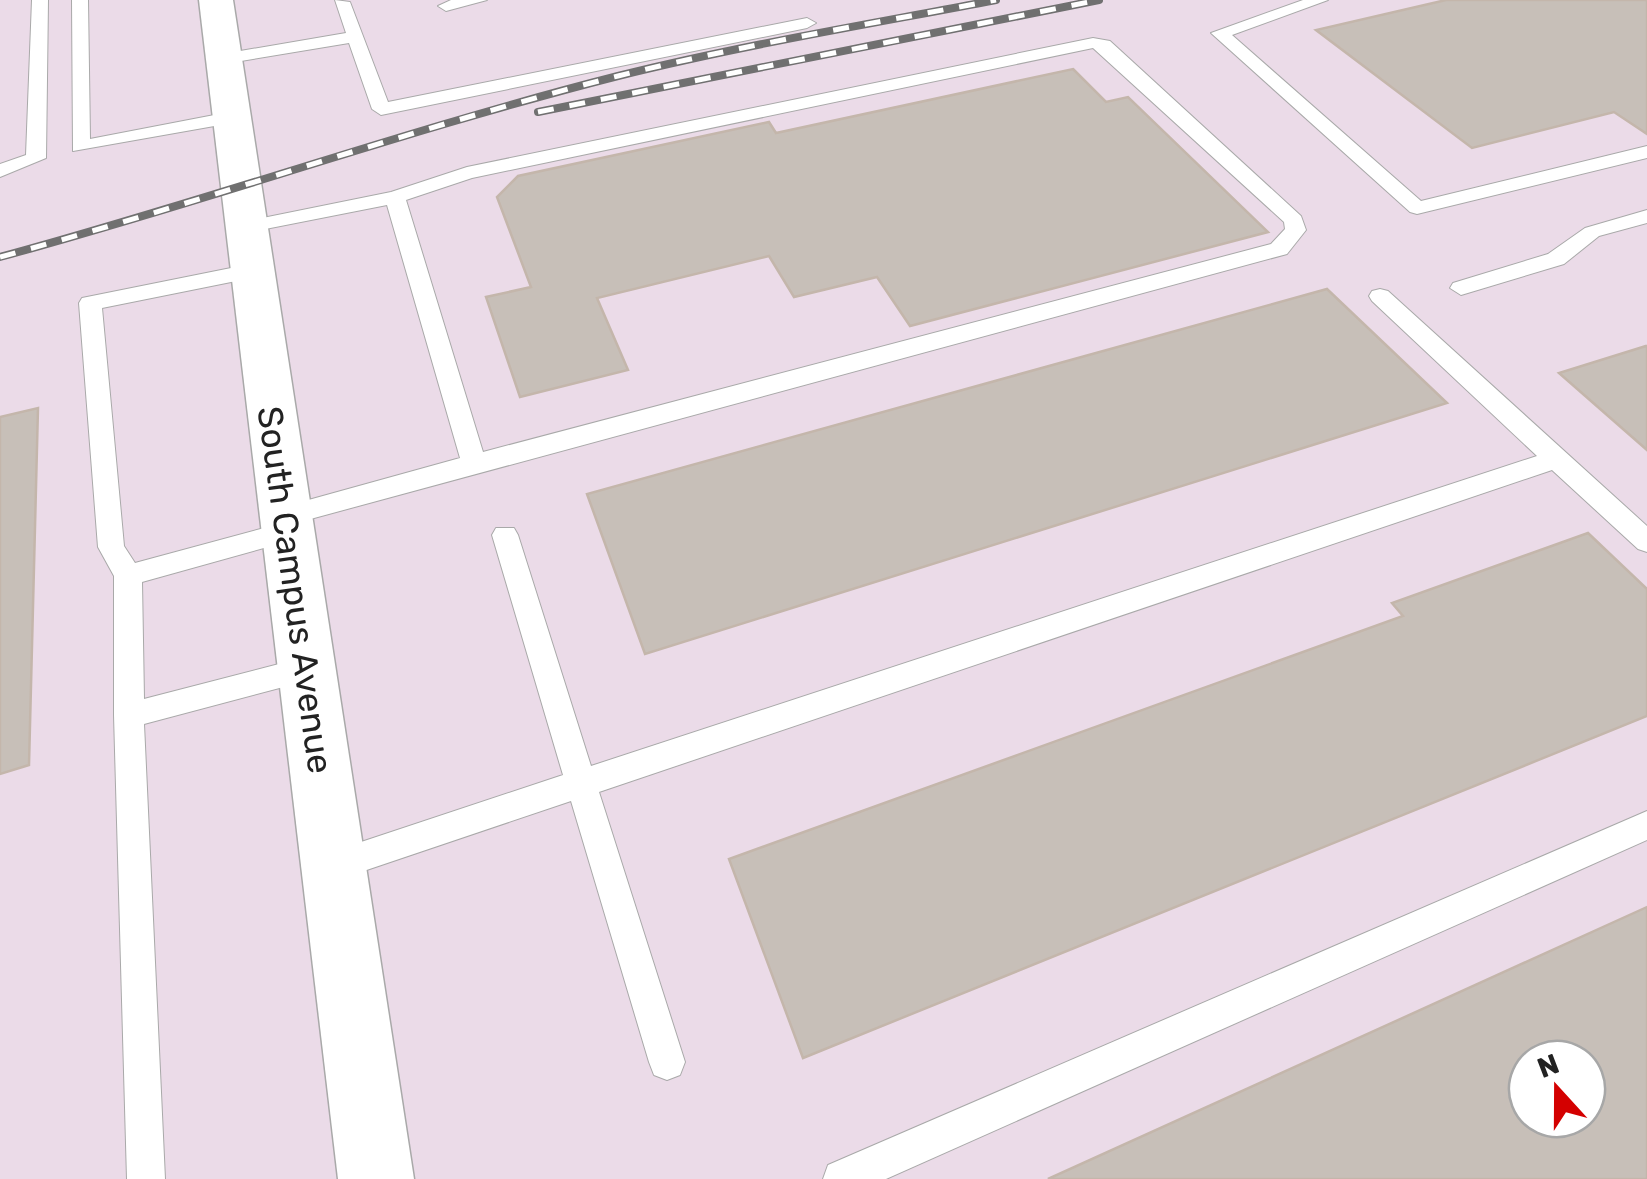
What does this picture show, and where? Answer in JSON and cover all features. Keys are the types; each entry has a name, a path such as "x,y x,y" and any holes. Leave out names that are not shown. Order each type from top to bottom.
{"street":[{"name":"South Campus Avenue","path":"216,0 334,866 367,1176"}],"lane":[{"path":"36,158 40,0"},
{"path":"80,0 80,147"},
{"path":"446,6 478,0"},
{"path":"1320,0 1220,33 1418,208 1647,152"},
{"path":"342,2 381,109 807,23"},
{"path":"223,59 356,37"},
{"path":"128,575 474,464 1279,249 1296,230 1294,220 1104,45 1093,43 467,173 90,303 111,547 128,575 129,715 146,1179"},
{"path":"0,171 80,147 230,118"},
{"path":"395,197 474,464"},
{"path":"1461,288 1556,260 1592,232 1647,216"},
{"path":"1380,296 1647,542"},
{"path":"334,866 1556,459"},
{"path":"505,535 584,782 666,1062"},
{"path":"129,715 306,669"},
{"path":"842,1179 1647,825"}],"shaded area":[{"path":"0,0 1647,0 1647,1179 0,1179"}],"building":[{"path":"1446,0 1647,0 1647,134 1614,112 1472,148 1316,30"},
{"path":"1073,69 1106,102 1128,97 1268,232 910,326 877,277 794,297 769,256 597,298 628,370 520,397 486,297 531,287 497,197 518,176 769,122 776,133"},
{"path":"1327,289 1447,403 645,654 587,494"},
{"path":"1647,347 1647,450 1559,373"},
{"path":"38,408 29,765 0,774 0,417"},
{"path":"1588,533 1647,589 1647,716 803,1058 729,859 1403,616 1392,603"},
{"path":"1647,907 1647,1179 1048,1179"}],"railway":[{"path":"0,257 618,76 996,0"},
{"path":"538,112 1099,0"}]}
